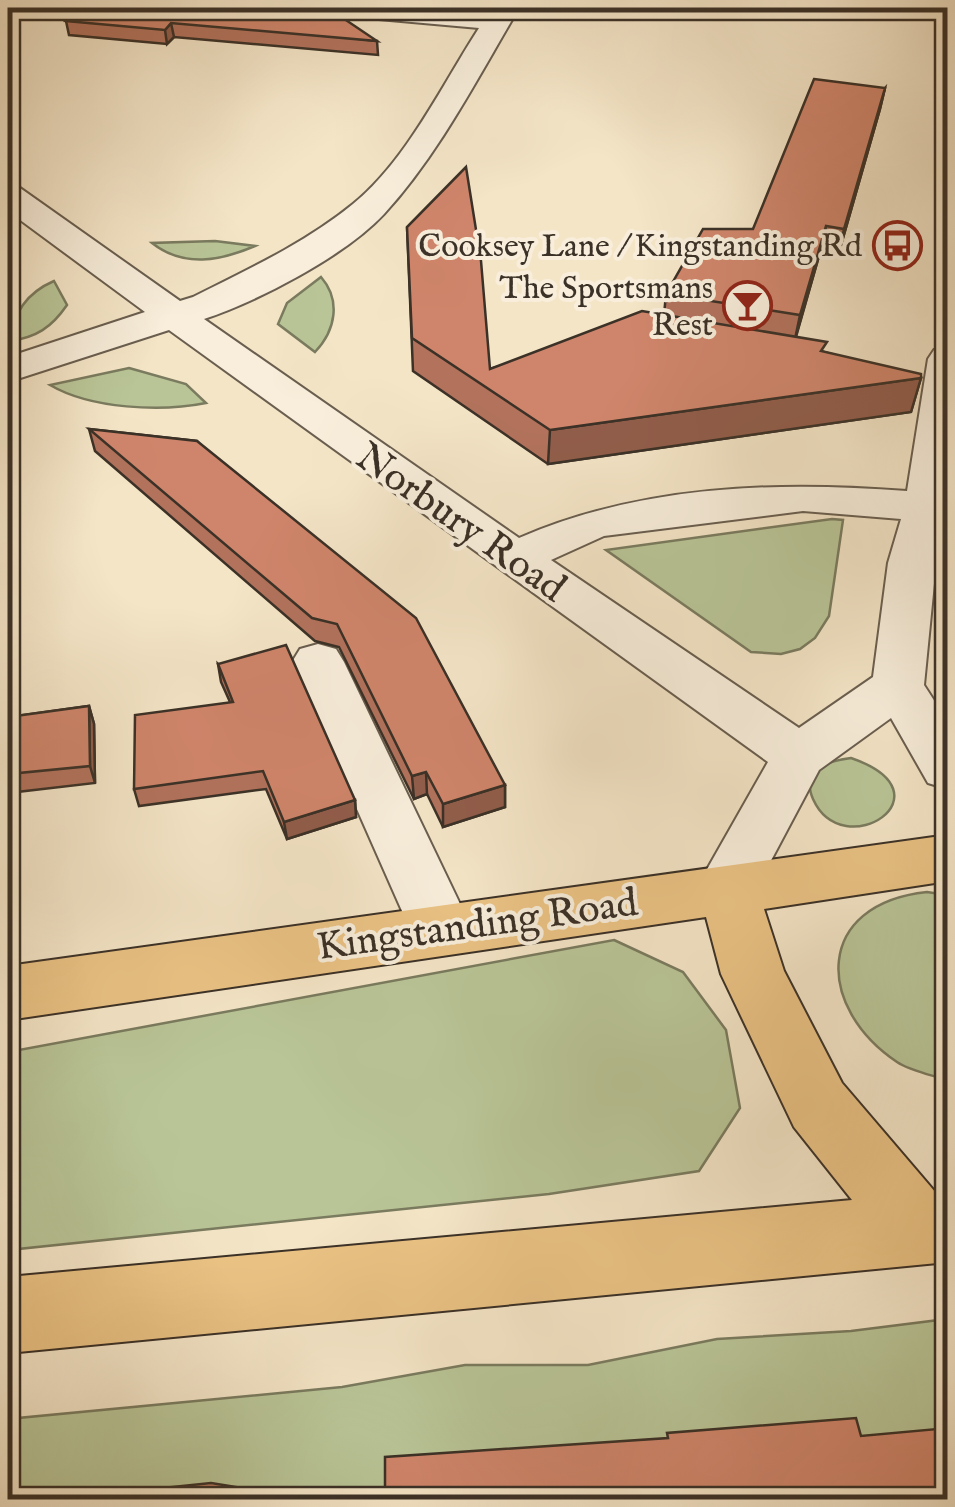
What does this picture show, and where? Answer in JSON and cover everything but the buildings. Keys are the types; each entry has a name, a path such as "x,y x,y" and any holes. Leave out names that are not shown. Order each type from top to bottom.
{"main road":[{"name":"Kingstanding Road","path":"8,993 727,886 948,858"},
{"path":"727,886 753,974 818,1105 934,1228"},
{"path":"8,1315 934,1228"}],"street":[{"path":"8,370 208,305 307,254 369,209 416,152 501,14 345,8"},
{"name":"Norbury Road","path":"8,195 514,558 799,756"},
{"path":"933,371 927,507 912,563 898,686 948,768"},
{"path":"514,558 594,523 715,505 803,497 927,507"},
{"path":"318,662 441,929"},
{"path":"727,886 799,756 898,686"}],"green space":[{"path":"215,241 255,246 202,260 177,256 152,243"},
{"path":"321,277 331,295 333,315 328,334 315,352 278,324 287,303"},
{"path":"54,281 67,305 61,313 35,334 9,341 23,305"},
{"path":"129,368 186,384 206,403 168,407 106,404 50,385"},
{"path":"843,520 829,616 815,638 800,649 781,654 751,652 606,550"},
{"path":"851,758 880,773 893,789 893,804 882,817 866,825 846,826 828,818 810,789 810,780 819,768"},
{"path":"927,892 947,895 947,1080 902,1065 870,1039 851,1014 841,987 839,961 846,937 863,916 890,900"},
{"path":"614,940 683,972 726,1030 740,1108 699,1171 549,1194 8,1250 8,1052"},
{"path":"947,1319 947,1499 8,1499 8,1419 342,1387 465,1365 588,1365 717,1339 851,1331"}],"place":[{"name":"Cooksey Lane / Kingstanding Rd","path":"897,245"},
{"name":"The Sportsmans Rest","path":"748,305"}]}
